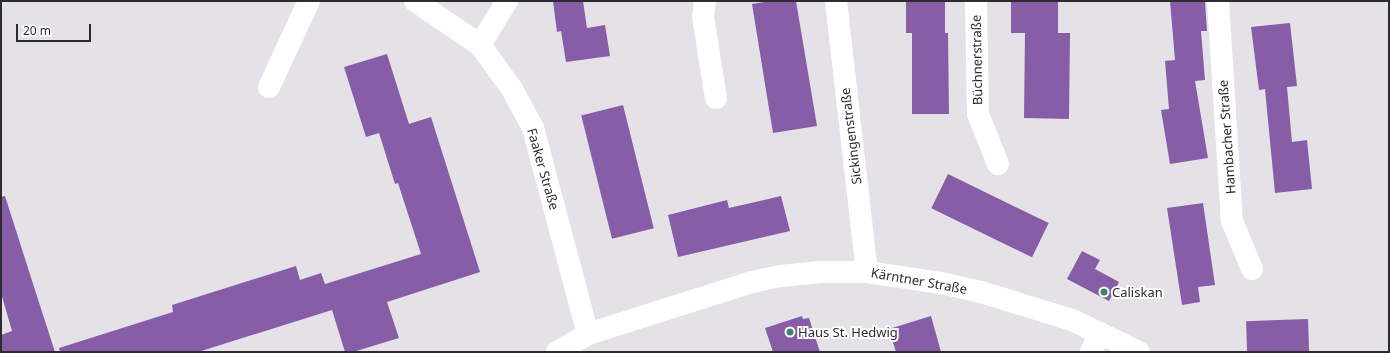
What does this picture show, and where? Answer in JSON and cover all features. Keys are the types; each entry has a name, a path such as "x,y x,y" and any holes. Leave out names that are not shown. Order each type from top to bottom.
{"street":[{"path":"269,87 309,1"},
{"name":"Faaker Straße","path":"415,1 480,45 512,89 533,128 588,334"},
{"path":"480,45 507,1"},
{"path":"705,1 703,17 716,98"},
{"name":"Sickingenstraße","path":"836,1 867,272"},
{"name":"Büchnerstraße","path":"976,1 978,114 998,164"},
{"name":"Hambacher Straße","path":"1218,1 1232,221 1252,269"},
{"name":"Kärntner Straße","path":"557,352 588,334 752,282 780,276 820,272 867,272 941,283 981,292 1072,320 1095,343 1139,352"}],"building":[{"path":"553,1 583,1 587,28 605,25 610,56 566,62 561,31 557,32"},
{"path":"771,1 796,1 817,126 773,133 752,4"},
{"path":"906,1 945,1 945,33 948,33 949,114 912,114 912,33 906,33"},
{"path":"1011,1 1058,1 1058,33 1070,33 1069,119 1024,118 1025,33 1011,33"},
{"path":"1170,1 1205,1 1207,31 1201,31 1205,80 1195,81 1208,158 1170,164 1161,110 1169,109 1165,61 1175,60"},
{"path":"1290,23 1297,86 1287,87 1292,142 1307,140 1312,189 1275,193 1265,89 1259,90 1251,27"},
{"path":"387,54 409,124 431,117 480,272 387,302 399,338 353,352 345,352 332,310 198,352 60,352 59,348 173,312 172,305 296,266 300,280 321,273 325,284 421,254 398,183 395,184 379,133 366,137 344,67"},
{"path":"623,105 654,228 612,239 581,115"},
{"path":"948,174 1049,223 1032,257 931,208"},
{"path":"5,196 55,352 1,352 1,335 12,331 1,293 1,197"},
{"path":"781,196 790,231 678,257 668,215 727,200 729,208"},
{"path":"1203,203 1215,285 1198,287 1200,302 1182,305 1167,208"},
{"path":"1082,251 1100,260 1095,269 1119,282 1109,301 1067,279"},
{"name":"Haus St. Hedwig","path":"802,316 803,319 809,318 820,352 773,352 765,328"},
{"path":"931,316 941,352 896,352 889,329"},
{"path":"1308,319 1309,352 1247,352 1246,321"}],"place":[{"name":"Caliskan","path":"1104,292"},
{"name":"Haus St. Hedwig","path":"790,332"}]}
